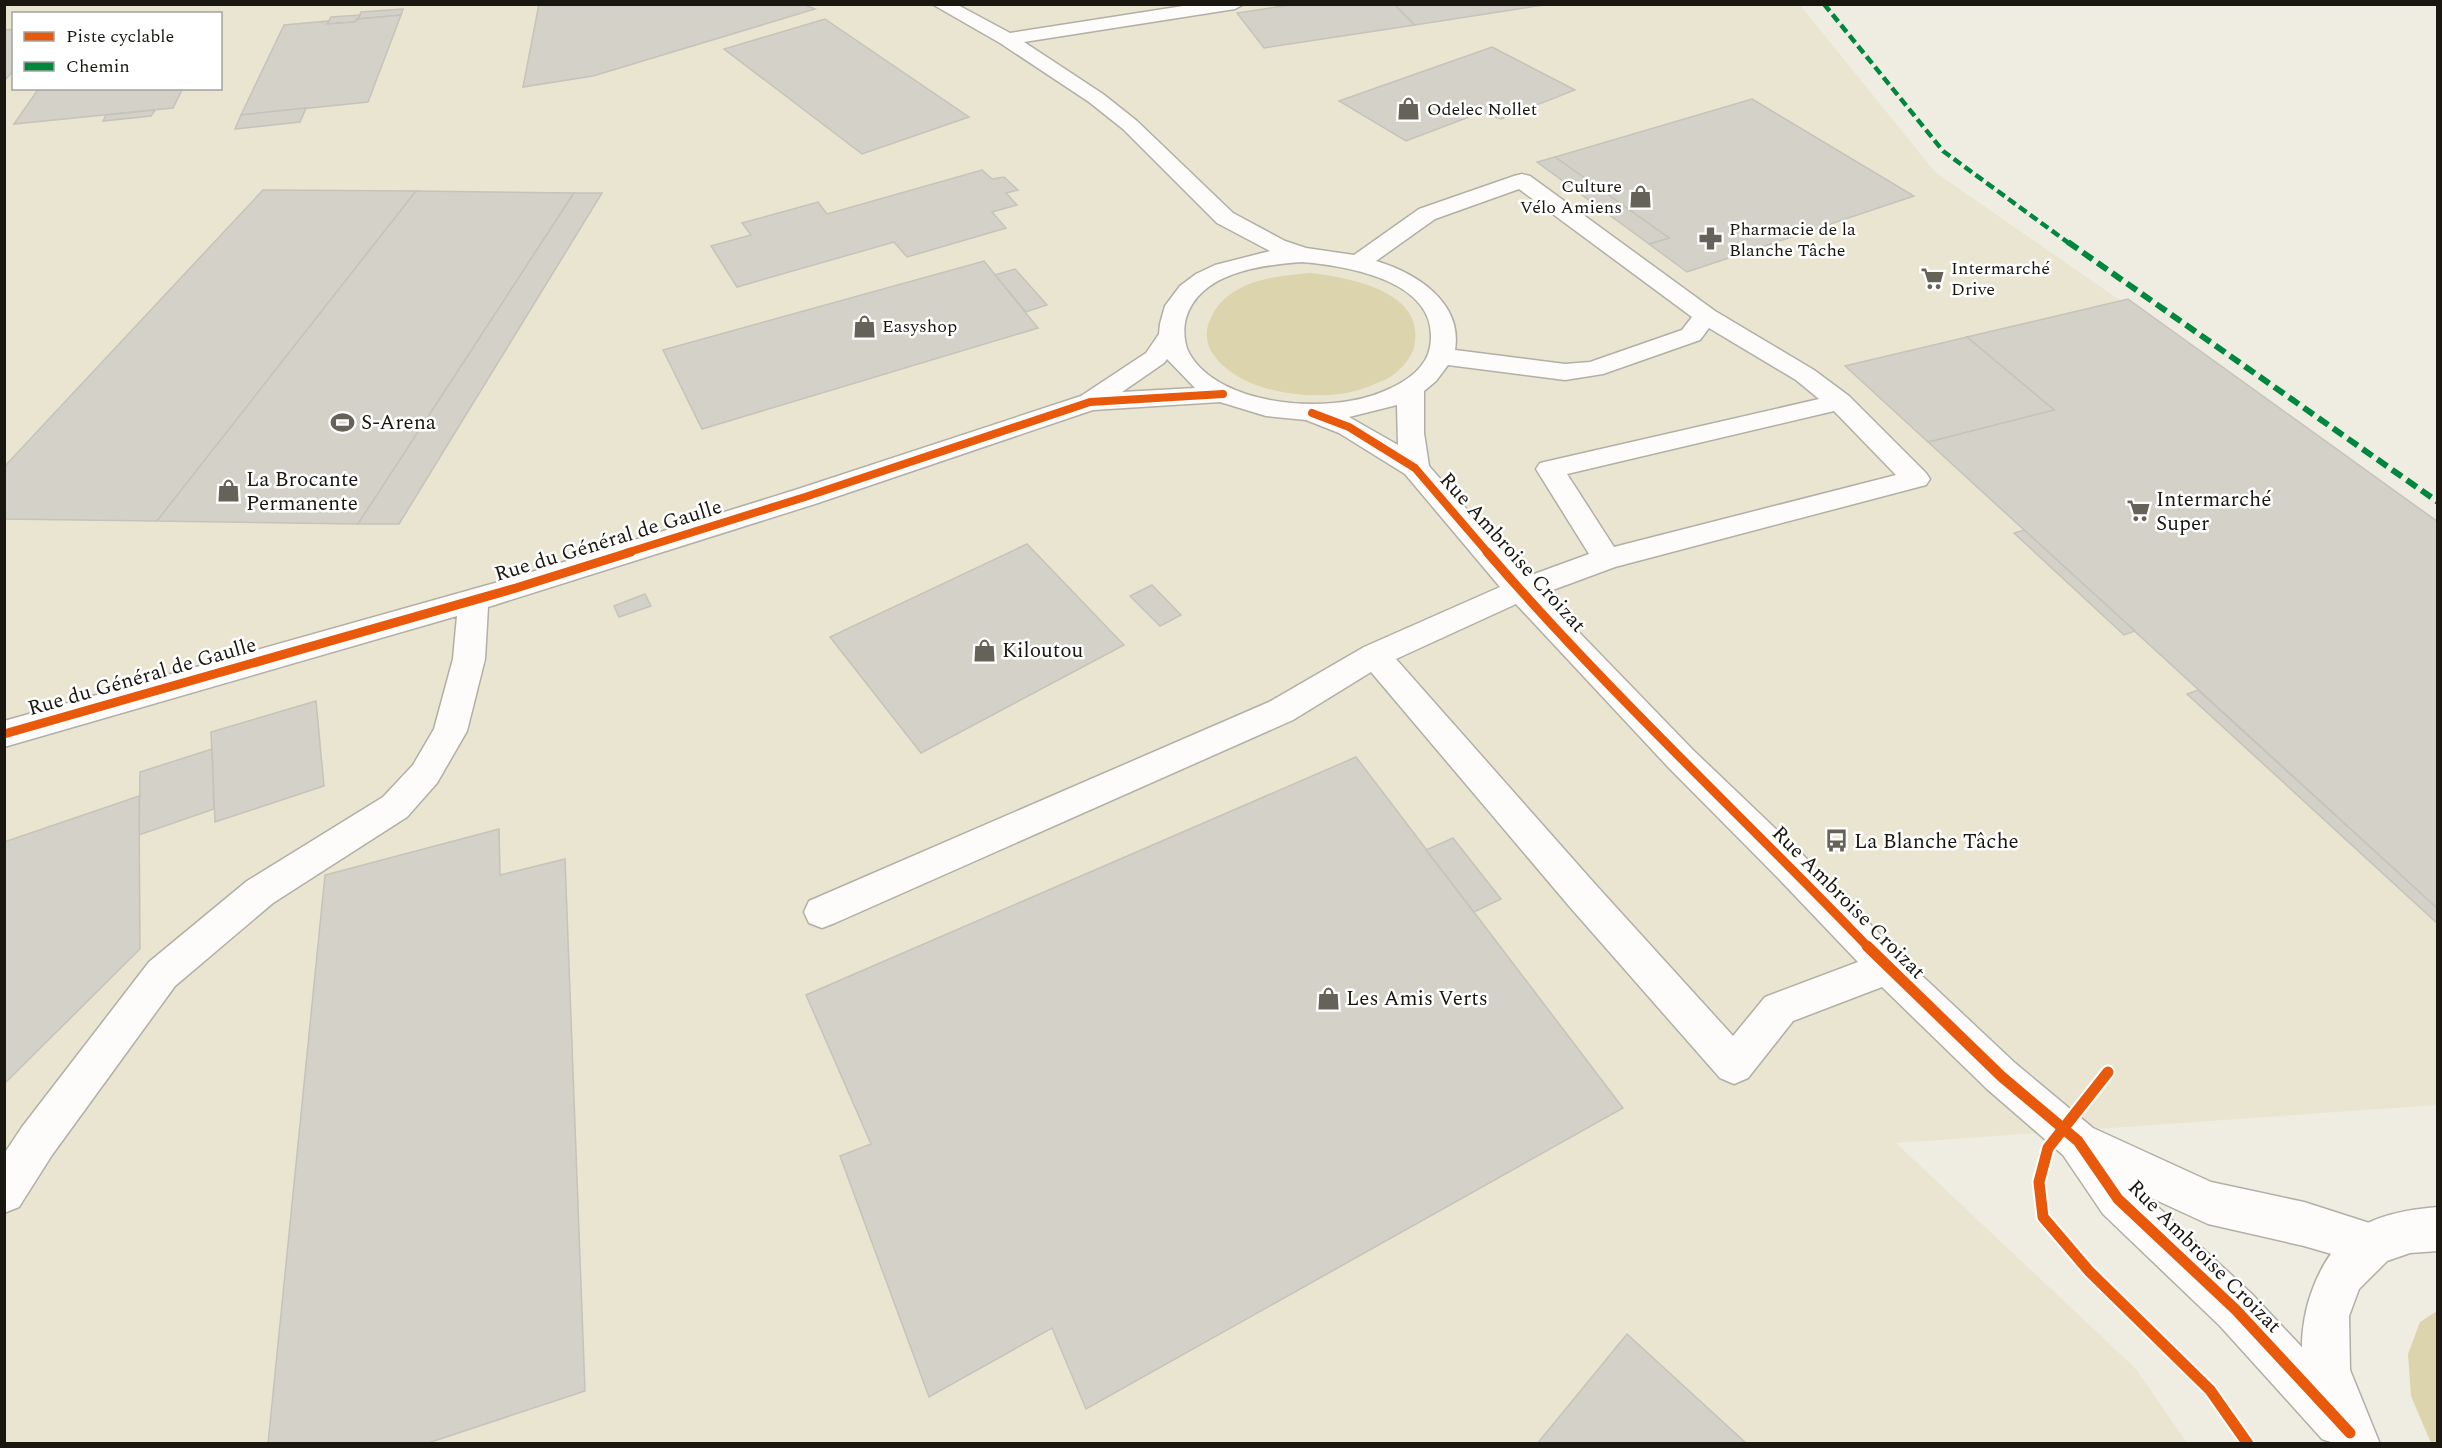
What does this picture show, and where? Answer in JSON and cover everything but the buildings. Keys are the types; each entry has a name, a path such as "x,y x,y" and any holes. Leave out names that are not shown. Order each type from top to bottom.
{"street":[{"path":"941,4 1007,39 1096,98 1130,125 1226,218 1277,246 1302,255 1359,262 1401,279 1419,290 1437,310 1444,333 1440,356 1429,373 1411,388 1383,402 1349,410 1312,413 1265,408 1223,394 1197,378 1179,357 1171,336 1173,319 1180,303 1193,289 1211,276 1253,261 1302,255"},
{"path":"1007,39 1235,4"},
{"path":"822,912 1281,711 1375,655 1520,590 1607,559 1916,479 1840,402 1805,375 1706,316 1522,181 1426,214 1359,262"},
{"path":"1211,276 1220,254 1226,218"},
{"path":"1440,356 1565,372 1594,369 1691,335 1706,316"},
{"name":"Rue du Général de Gaulle","path":"1090,402 1155,358 1171,336"},
{"name":"Rue Ambroise Croizat","path":"1411,388 1410,434 1415,468"},
{"name":"Rue du Général de Gaulle","path":"4,734 472,601 805,497 1090,402 1223,394"},
{"path":"1607,559 1550,469 1840,402"},
{"name":"Rue Ambroise Croizat","path":"1312,413 1349,428 1415,468 1520,590 1681,759 1791,867 1888,968 2001,1076 2078,1142 2118,1199 2236,1310 2353,1438"},
{"path":"4,1192 37,1141 162,974 260,892 395,807 425,774 450,732 453,721 469,659 472,601"},
{"path":"1375,655 1582,895 1734,1065 1779,1009 1888,968"},
{"name":"Rue Ambroise Croizat","path":"2078,1142 2208,1203 2304,1224 2373,1244"},
{"path":"2353,1438 2327,1370 2326,1316 2342,1274 2373,1244 2409,1231 2438,1229"}],"shaded area":[{"path":"5,5 1800,5 1935,172 2437,520 2437,1105 1896,1143 2136,1369 2187,1443 5,1444"},
{"path":"1311,273 1345,279 1382,291 1397,300 1409,313 1415,328 1414,347 1407,362 1399,370 1385,380 1355,391 1319,395 1298,394 1258,386 1240,378 1213,354 1208,342 1208,324 1217,307 1227,297 1252,283 1281,276"},
{"path":"2437,1311 2437,1443 2431,1443 2411,1396 2408,1354 2420,1322"}],"marked path":[{"path":"1824,4 1943,151 2006,199 2438,502"}],"cycle path":[{"path":"4,734 516,588 805,497 1090,402 1223,394"},
{"path":"1312,413 1349,427 1415,468 1520,590 1681,759 1791,867 1888,968 2001,1076 2078,1141 2118,1199 2236,1310 2350,1433"},
{"path":"2108,1072 2048,1148 2039,1182 2043,1217 2089,1271 2210,1390 2248,1444"}],"place":[{"name":"Odelec Nollet","path":"1409,109"},
{"name":"Culture Vélo Amiens","path":"1640,196"},
{"name":"Pharmacie de la Blanche Tâche","path":"1711,239"},
{"name":"Intermarché Drive","path":"1933,278"},
{"name":"Easyshop","path":"864,326"},
{"name":"S-Arena","path":"343,422"},
{"name":"La Brocante Permanente","path":"228,491"},
{"name":"Intermarché Super","path":"2138,511"},
{"name":"Kiloutou","path":"984,650"},
{"name":"La Blanche Tâche","path":"1836,841"},
{"name":"Les Amis Verts","path":"1328,998"}]}
